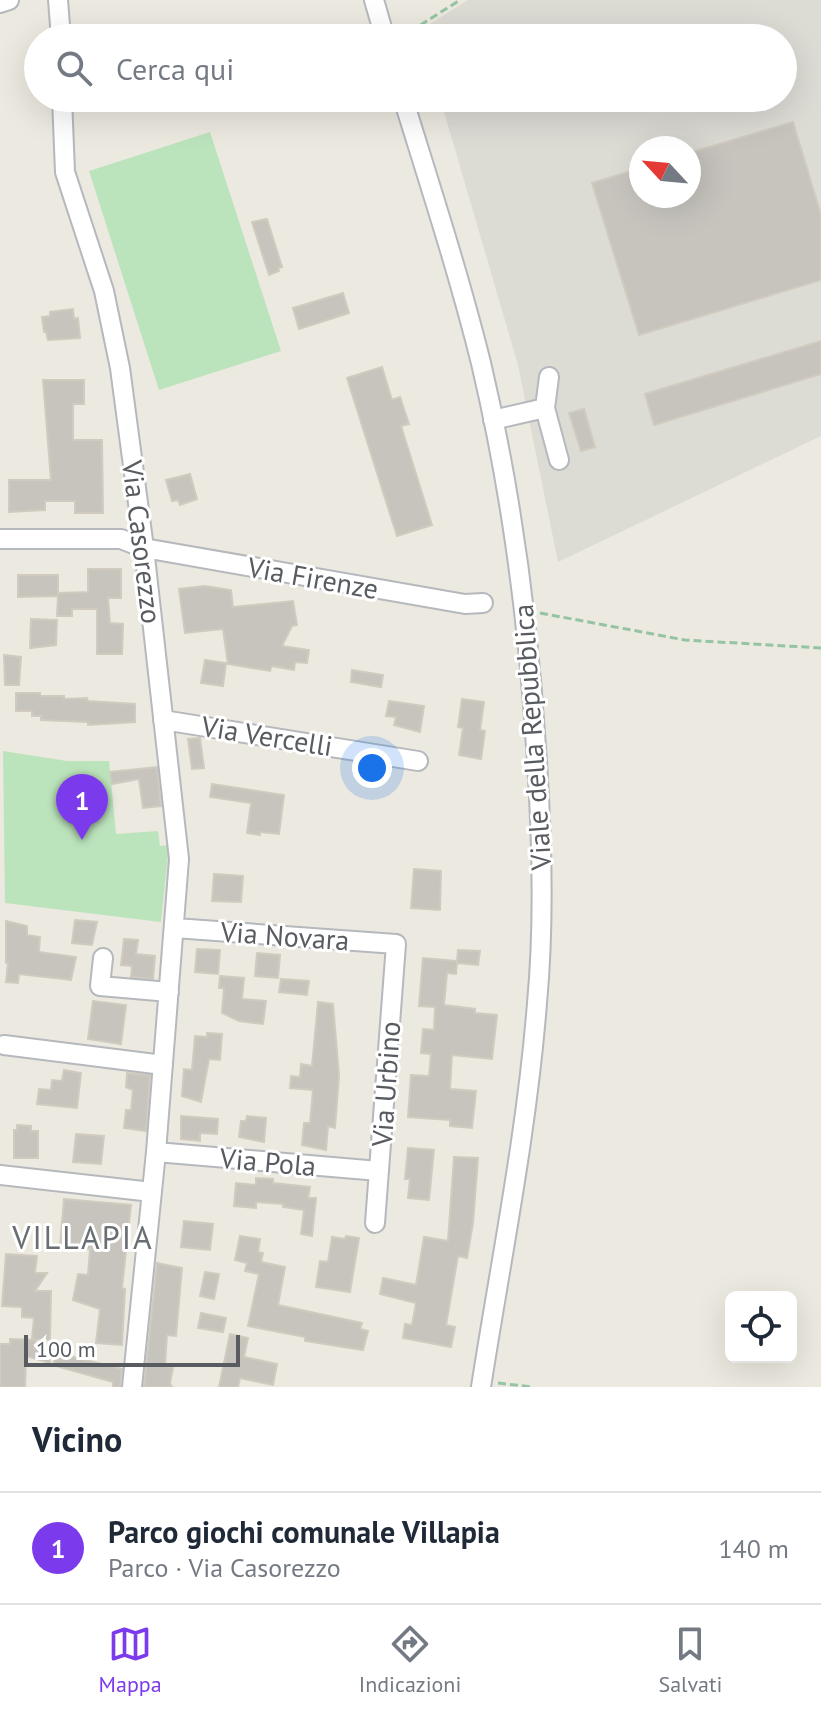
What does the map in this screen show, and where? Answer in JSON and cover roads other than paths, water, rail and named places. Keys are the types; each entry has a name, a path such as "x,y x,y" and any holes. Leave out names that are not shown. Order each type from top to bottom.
{"street":[{"path":"0,3 9,0"},
{"path":"58,0 60,24"},
{"path":"374,0 381,24"},
{"name":"Via Casorezzo","path":"63,112 65,172 104,291 120,368 179,859 156,1152 132,1387"},
{"name":"Viale della Repubblica","path":"407,112 467,310 493,420 512,520 532,679 541,841 538,988 527,1097 482,1384"},
{"path":"549,377 545,408 559,460"},
{"path":"493,420 545,408"},
{"name":"Via Firenze","path":"0,539 121,539 144,548 465,604 483,603"},
{"name":"Via Vercelli","path":"163,720 418,761"},
{"name":"Via Novara","path":"175,928 396,944"},
{"name":"Via Urbino","path":"375,1223 396,944"},
{"path":"103,958 100,986 169,992"},
{"path":"4,1045 163,1065"},
{"name":"Via Pola","path":"156,1152 379,1171"},
{"path":"0,1175 152,1192"}],"place":[{"name":"Parco giochi comunale Villapia","path":"82,840"}],"district":[{"name":"VILLAPIA","path":"83,1238"}]}
